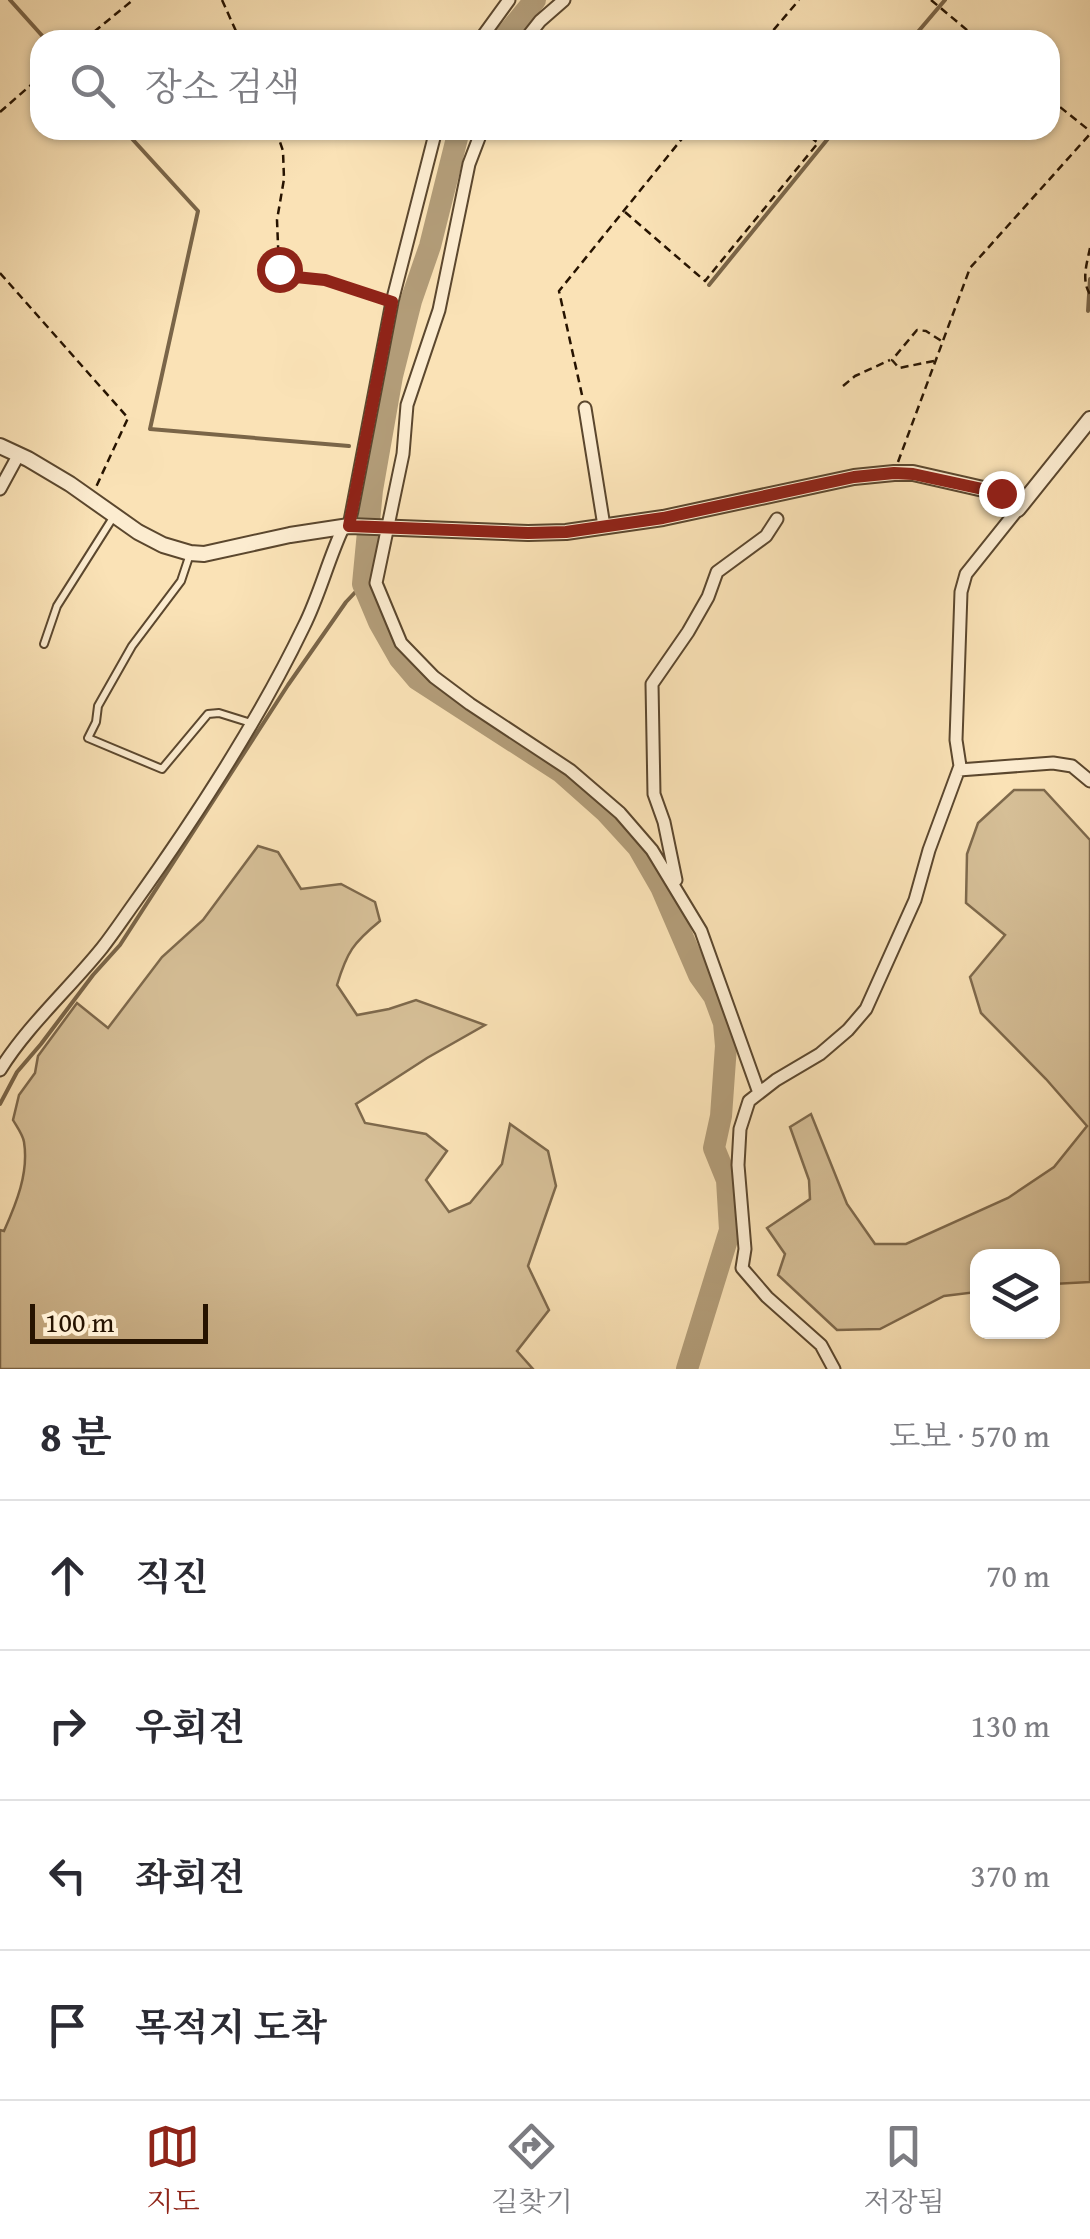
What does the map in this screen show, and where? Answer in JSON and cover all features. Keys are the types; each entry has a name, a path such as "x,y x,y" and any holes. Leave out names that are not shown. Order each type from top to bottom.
{"street":[{"path":"487,30 509,0"},
{"path":"532,30 564,0"},
{"path":"0,1070 109,939 198,810 304,627 329,558 350,527 392,302 433,140"},
{"path":"478,140 469,164 438,310 407,404 403,454 384,526 376,583 401,643 446,686 570,770 620,814 652,850 701,931 758,1094"},
{"path":"585,408 604,526"},
{"path":"834,1369 821,1345 742,1268 746,1250 738,1165 740,1129 750,1101 820,1054 866,1010 915,900 928,850 960,766 956,740 961,592 966,574 1090,420"},
{"path":"0,446 91,498 138,532 163,545 204,554 301,532 350,527 566,532 663,518 854,477 894,473 1009,492 1018,509"},
{"path":"0,489 18,454"},
{"path":"679,891 654,794 652,684 688,632 717,572 766,536 777,519"},
{"path":"959,770 1053,763 1072,766 1090,781"}],"lane":[{"path":"44,644 57,606 115,515"},
{"path":"190,553 181,581 132,646 98,706 88,738 162,769 208,714 220,713 251,723"}],"path":[{"path":"96,30 132,0"},
{"path":"222,0 236,30"},
{"path":"774,30 799,0"},
{"path":"931,0 967,30"},
{"path":"0,112 30,86"},
{"path":"894,473 970,268 1090,132 1060,107"},
{"path":"279,140 284,179 277,220 279,269 286,276 325,280 392,302"},
{"path":"585,408 559,292 682,140"},
{"path":"624,211 705,281 818,143 814,140"},
{"path":"1090,248 1085,275 1090,294"},
{"path":"0,273 128,418 91,498"},
{"path":"843,386 855,376 892,360 917,330 943,342"},
{"path":"892,360 899,368 936,361"}],"shaded area":[{"path":"1014,790 1044,790 1090,840 1090,1282 1060,1284 1060,1249 970,1249 970,1293 944,1296 880,1329 837,1330 778,1275 785,1254 767,1228 810,1199 809,1180 790,1127 811,1114 847,1204 875,1244 906,1244 1008,1198 1054,1167 1087,1126 981,1013 970,977 1005,935 966,903 967,854 978,823"},
{"path":"258,846 278,852 301,889 341,884 375,902 380,921 352,949 337,985 357,1015 416,1000 485,1025 356,1104 365,1123 426,1134 447,1151 426,1180 449,1212 470,1203 502,1164 510,1124 548,1151 556,1186 528,1266 549,1310 517,1351 533,1369 0,1369 0,1230 4,1231 13,1210 25,1165 23,1139 13,1120 19,1095 35,1073 38,1056 77,1003 108,1028 162,957 203,920"}],"waterway":[{"path":"10,0 37,30"},
{"path":"510,30 535,0"},
{"path":"920,30 945,0"},
{"path":"133,140 198,211 150,429 349,446"},
{"path":"456,140 392,376 372,490 363,584 400,659 417,679 561,772 638,847 661,887 699,975 714,996 724,1023 726,1046 721,1116 714,1148 727,1180 730,1230 687,1369"},
{"path":"709,285 827,140"},
{"path":"1088,311 1090,279"},
{"path":"0,1104 17,1072 120,945 288,685 363,584"}],"route":[{"path":"279,269 286,276 325,280 392,302 349,526 566,532 663,518 854,477 894,473 1001,493"}]}
